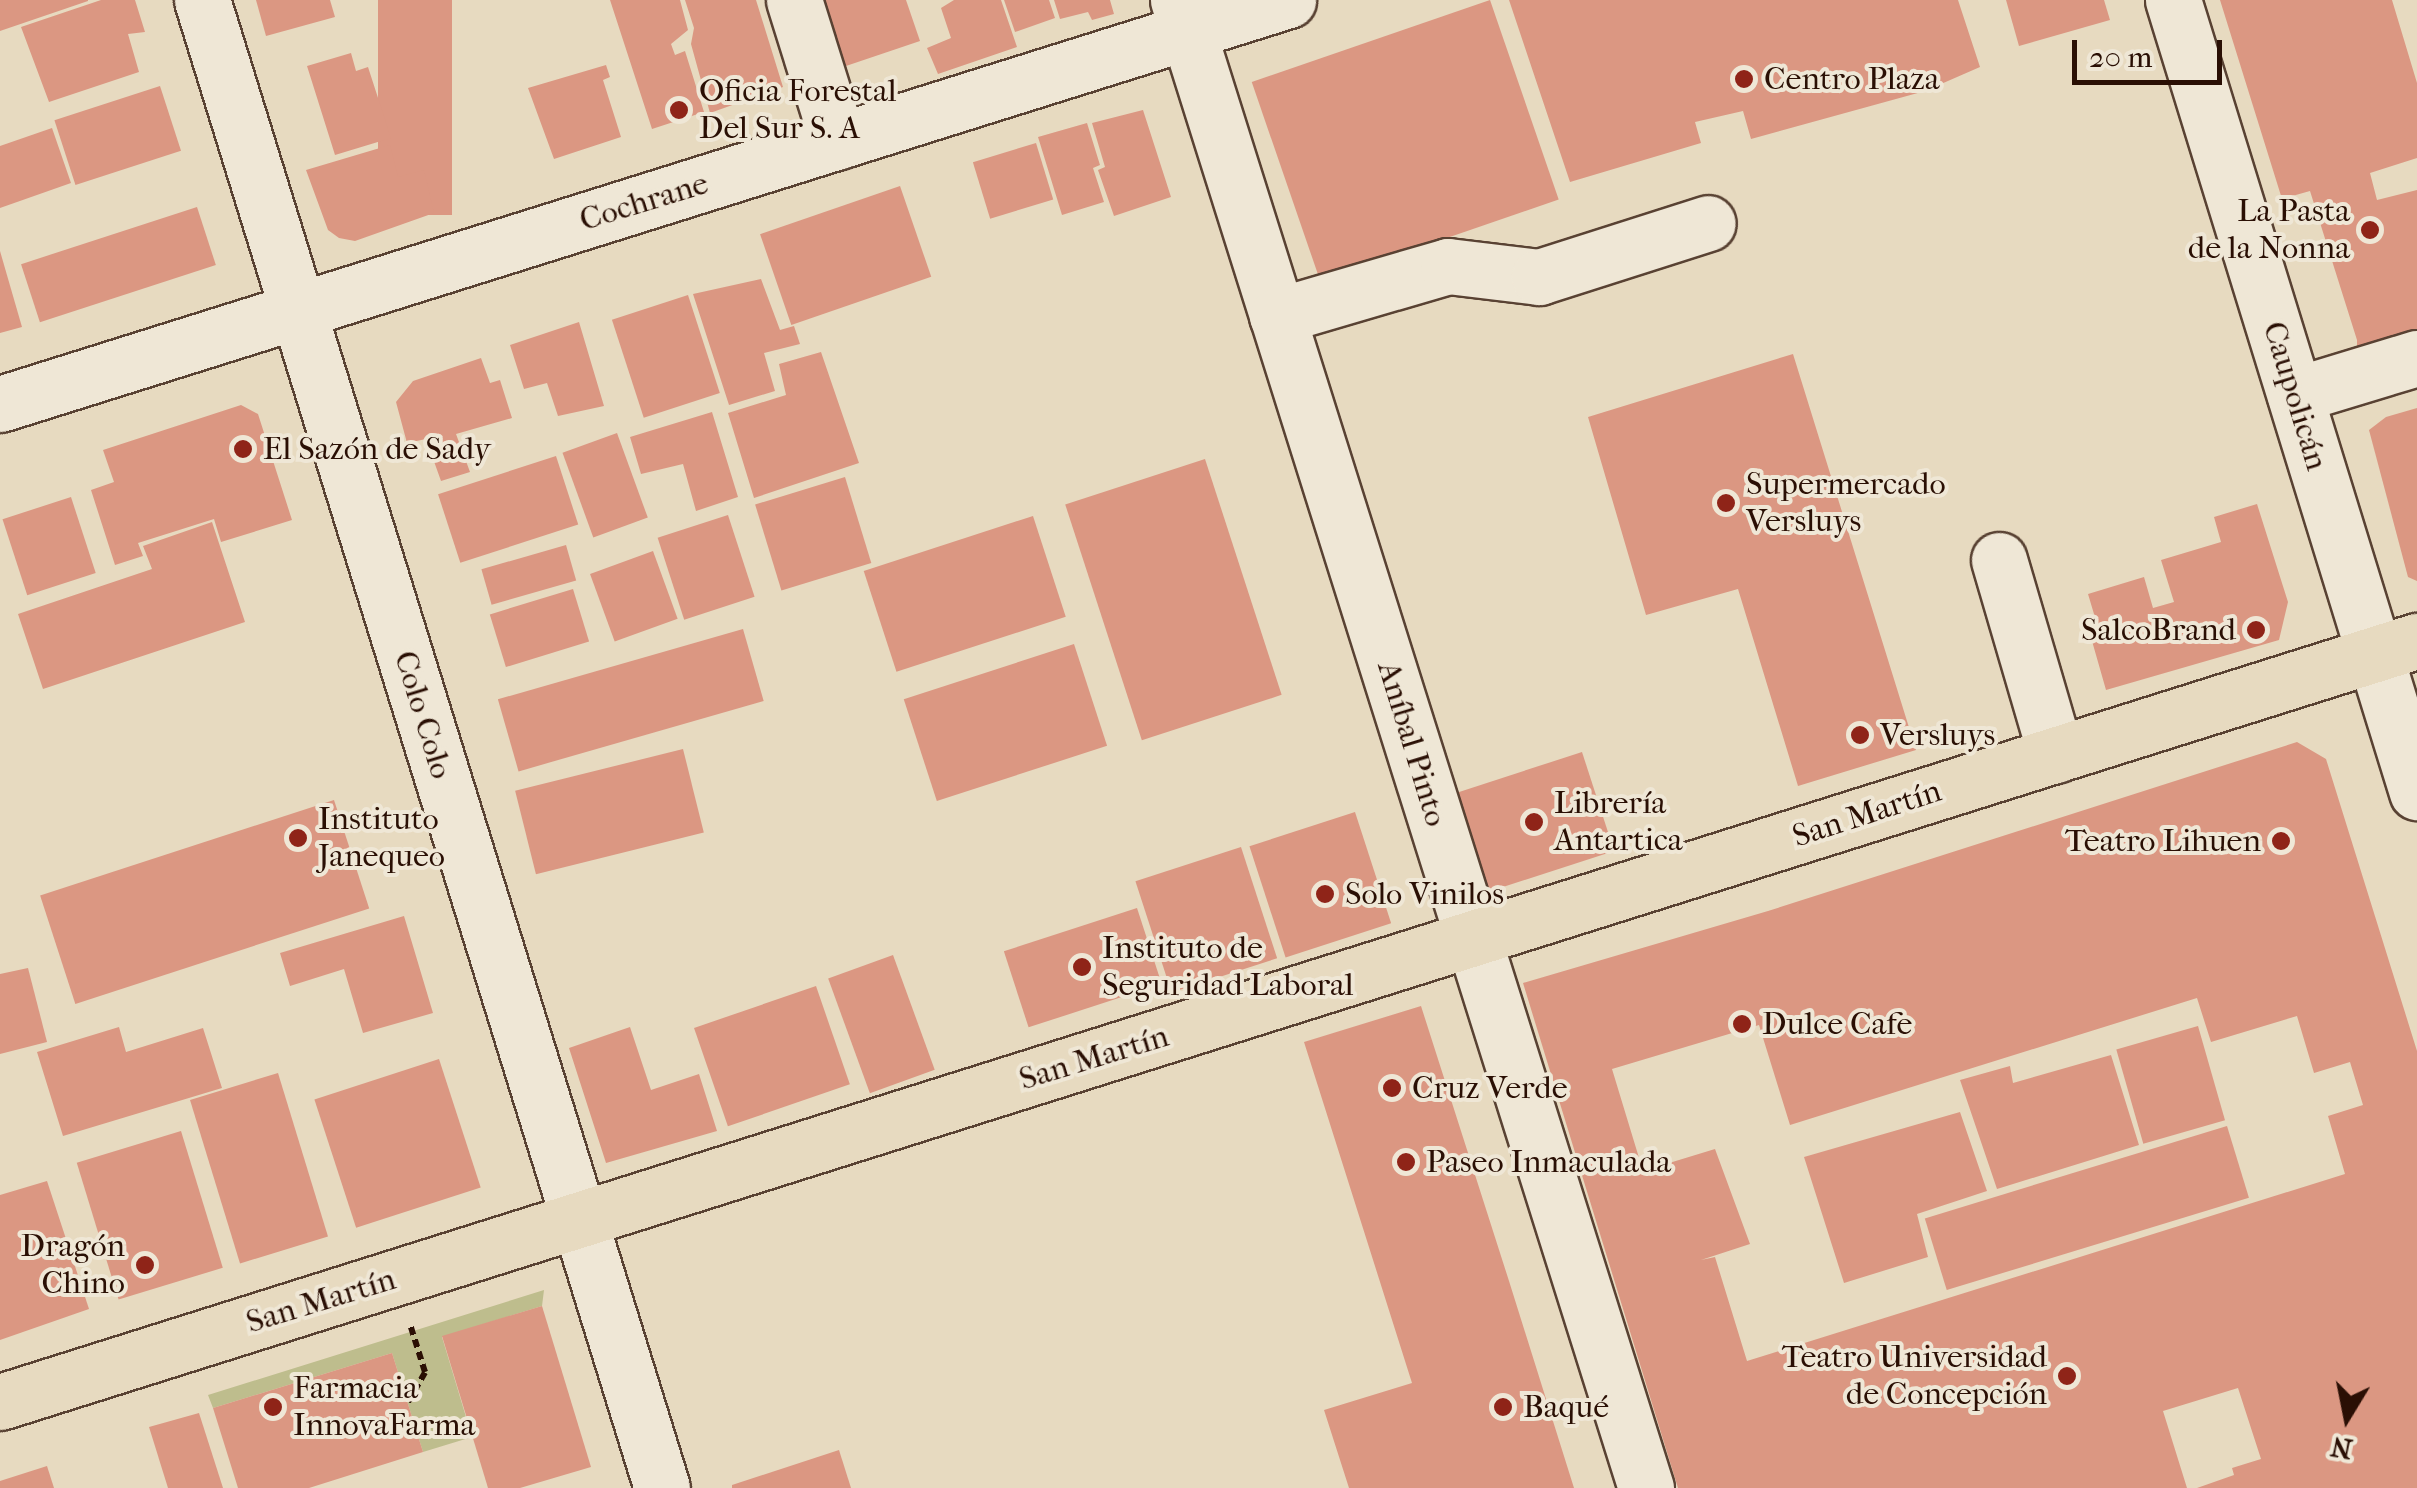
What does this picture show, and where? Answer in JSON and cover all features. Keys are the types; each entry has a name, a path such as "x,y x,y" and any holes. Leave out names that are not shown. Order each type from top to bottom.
{"main road":[{"name":"San Martín","path":"0,1402 2396,648"}],"street":[{"name":"Colo Colo","path":"202,0 662,1488"},
{"path":"794,0 838,141"},
{"name":"Cochrane","path":"0,404 838,141 1182,16 1288,0"},
{"name":"Caupolicán","path":"2172,0 2295,396 2396,648 2417,792"},
{"name":"Aníbal Pinto","path":"1182,16 1646,1488"},
{"path":"1277,316 1448,266 1539,276 1708,223"},
{"path":"2295,396 2417,358"},
{"path":"1998,560 2056,755"}],"path":[{"path":"408,1318 425,1372 408,1402"}],"shaded area":[{"path":"544,1290 542,1306 442,1337 472,1437 423,1452 392,1353 213,1408 208,1395"}],"building":[{"path":"0,0 88,0 88,1 0,31"},
{"path":"101,0 135,0 145,32 128,34 139,72 49,102 21,27"},
{"path":"256,0 330,0 335,17 266,36"},
{"path":"378,0 452,0 452,215 378,215"},
{"path":"610,0 680,0 688,30 671,44 675,55 685,51 704,112 652,129"},
{"path":"685,0 756,0 783,87 710,113 691,44 694,28"},
{"path":"819,0 906,0 920,41 843,67"},
{"path":"954,0 1001,0 1017,47 938,74 927,48 951,38 941,8"},
{"path":"1004,0 1049,0 1055,18 1015,32"},
{"path":"1054,0 1110,0 1114,14 1092,20 1088,12 1060,19"},
{"path":"1490,0 1559,200 1320,282 1252,82"},
{"name":"Centro Plaza","path":"1509,0 1958,0 1980,67 1925,91 1751,139 1743,111 1695,122 1701,143 1570,182"},
{"path":"2006,0 2104,0 2110,20 2019,46"},
{"path":"2220,0 2392,0 2417,83 2417,158 2370,173 2377,200 2417,190 2417,348 2357,369 2357,340 2310,191 2282,199"},
{"path":"351,53 356,71 368,67 391,138 335,155 307,66"},
{"path":"606,65 610,77 603,80 621,137 554,159 528,88"},
{"path":"160,86 181,151 75,185 54,120"},
{"path":"1143,110 1171,197 1114,216 1098,170 1105,167 1092,123"},
{"path":"1087,123 1100,165 1093,168 1104,202 1062,215 1038,137"},
{"path":"52,128 71,183 0,208 0,146"},
{"path":"1036,143 1053,199 990,219 973,162"},
{"path":"390,145 398,177 424,170 434,213 355,241 339,238 328,230 306,170"},
{"path":"900,186 931,277 791,325 760,234"},
{"path":"197,207 216,265 40,322 21,264"},
{"path":"0,251 22,327 0,333"},
{"path":"761,279 780,330 794,326 800,344 764,353 775,391 729,405 693,294"},
{"path":"688,295 720,393 644,418 612,320"},
{"path":"579,322 604,406 558,416 547,383 524,389 510,345"},
{"path":"821,352 859,463 754,498 728,413 786,395 779,364"},
{"name":"Supermercado Versluys","path":"1793,354 1916,750 1798,786 1738,589 1646,615 1588,417"},
{"path":"481,358 490,383 500,380 512,418 456,434 470,472 441,481 426,439 407,443 396,402 413,381"},
{"path":"241,405 258,414 292,520 221,542 214,519 138,543 143,556 115,565 91,490 114,482 103,450"},
{"path":"2417,408 2417,581 2408,577 2369,430 2386,417"},
{"path":"712,412 738,497 696,511 683,464 641,474 630,437"},
{"path":"617,433 648,518 593,537 562,453"},
{"path":"556,456 578,524 460,563 438,494"},
{"path":"1205,459 1282,695 1142,740 1065,504"},
{"path":"845,477 871,563 781,591 755,504"},
{"path":"71,497 96,573 27,595 3,519"},
{"path":"2257,504 2288,602 2279,640 2106,690 2088,627 2097,624 2088,594 2144,577 2153,608 2174,602 2161,560 2221,542 2214,517"},
{"path":"728,515 755,597 684,620 658,538"},
{"path":"1033,516 1066,617 896,672 864,571"},
{"path":"212,522 245,622 43,689 18,614 152,569 143,546"},
{"path":"566,545 576,581 492,605 481,569"},
{"path":"653,551 678,619 615,642 590,574"},
{"path":"573,589 589,642 506,667 490,614"},
{"path":"743,629 764,701 519,771 498,699"},
{"path":"1074,644 1107,746 937,801 904,699"},
{"path":"2297,742 2326,759 2417,1051 2417,1488 2197,1488 2234,1475 2232,1468 2261,1459 2238,1388 2163,1411 2187,1488 1678,1488 1523,983 1768,911","holes":["2197,998 2211,1042 2297,1016 2314,1073 2350,1062 2363,1105 2328,1116 2345,1174 1747,1361 1715,1257 1701,1260 1750,1244 1715,1149 1643,1171 1612,1069 1759,1025 1790,1125"]},
{"path":"683,749 704,832 536,874 515,791"},
{"name":"Librería Antartica","path":"1582,752 1614,851 1487,892 1455,793"},
{"path":"334,800 369,908 75,1004 40,895"},
{"path":"1355,812 1391,923 1286,958 1249,846"},
{"path":"1241,847 1277,958 1172,993 1135,881"},
{"name":"Instituto de Seguridad Laboral","path":"1137,908 1162,984 1029,1027 1004,951"},
{"path":"404,916 433,1013 363,1033 344,969 290,986 280,953"},
{"path":"893,955 935,1070 870,1093 828,979"},
{"path":"28,968 47,1042 0,1054 0,974"},
{"path":"816,986 850,1084 728,1126 694,1028"},
{"name":"Paseo Inmaculada","path":"1421,1006 1574,1488 1349,1488 1324,1410 1412,1383 1304,1042"},
{"path":"2198,1026 2225,1120 2143,1144 2116,1049"},
{"path":"119,1027 126,1052 203,1028 222,1088 63,1136 37,1052"},
{"path":"630,1027 651,1090 699,1074 717,1131 606,1163 569,1048"},
{"path":"2111,1055 2139,1145 1997,1189 1960,1080 2010,1066 2013,1083"},
{"path":"439,1059 481,1187 356,1228 314,1099"},
{"path":"278,1073 328,1237 240,1263 190,1100"},
{"path":"1960,1112 1987,1191 1917,1214 1928,1257 1844,1283 1804,1157"},
{"path":"2227,1126 2249,1198 1947,1290 1925,1218"},
{"path":"181,1131 223,1268 119,1300 77,1163"},
{"path":"47,1181 89,1309 0,1340 0,1195"},
{"path":"542,1306 591,1467 520,1488 488,1488 442,1336"},
{"path":"392,1353 423,1452 309,1488 238,1488 213,1408"},
{"path":"199,1413 223,1488 168,1488 149,1427"},
{"path":"839,1450 851,1488 732,1488 732,1485"},
{"path":"47,1466 54,1488 0,1488 0,1481"}],"place":[{"name":"Centro Plaza","path":"1744,79"},
{"name":"Oficia Forestal Del Sur S. A","path":"679,110"},
{"name":"La Pasta de la Nonna","path":"2370,230"},
{"name":"El Sazón de Sady","path":"243,449"},
{"name":"Supermercado Versluys","path":"1726,503"},
{"name":"SalcoBrand","path":"2256,630"},
{"name":"Versluys","path":"1860,735"},
{"name":"Librería Antartica","path":"1534,822"},
{"name":"Instituto Janequeo","path":"298,838"},
{"name":"Teatro Lihuen","path":"2281,841"},
{"name":"Solo Vinilos","path":"1325,894"},
{"name":"Instituto de Seguridad Laboral","path":"1082,967"},
{"name":"Dulce Cafe","path":"1742,1024"},
{"name":"Cruz Verde","path":"1392,1088"},
{"name":"Paseo Inmaculada","path":"1406,1162"},
{"name":"Dragón Chino","path":"145,1265"},
{"name":"Teatro Universidad de Concepción","path":"2067,1376"},
{"name":"Farmacia InnovaFarma","path":"273,1407"},
{"name":"Baqué","path":"1503,1407"}]}
